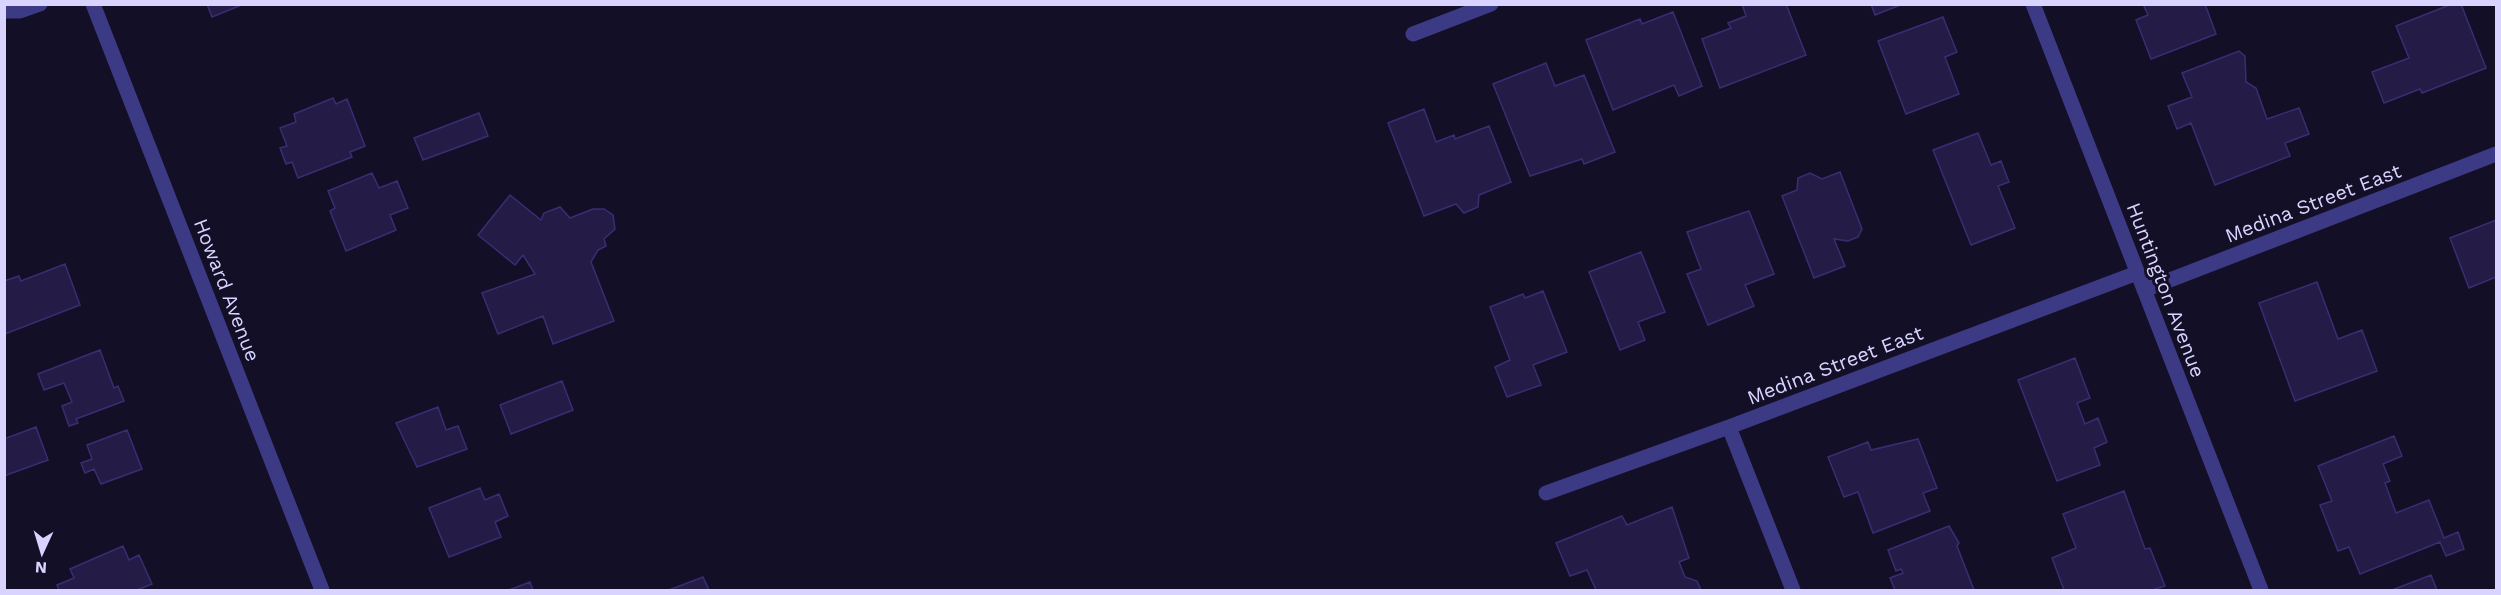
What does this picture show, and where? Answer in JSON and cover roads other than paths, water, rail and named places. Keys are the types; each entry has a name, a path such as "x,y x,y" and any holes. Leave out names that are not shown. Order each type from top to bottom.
{"street":[{"path":"4,11 20,11 40,4"},
{"name":"Howard Avenue","path":"93,4 322,591"},
{"path":"1413,34 1491,4"},
{"name":"Huntington Avenue","path":"2033,4 2261,591"},
{"name":"Medina Street East","path":"2144,290 2496,154"},
{"name":"Medina Street East","path":"1546,493 1729,427 2137,273"},
{"path":"1729,427 1793,591"}]}
